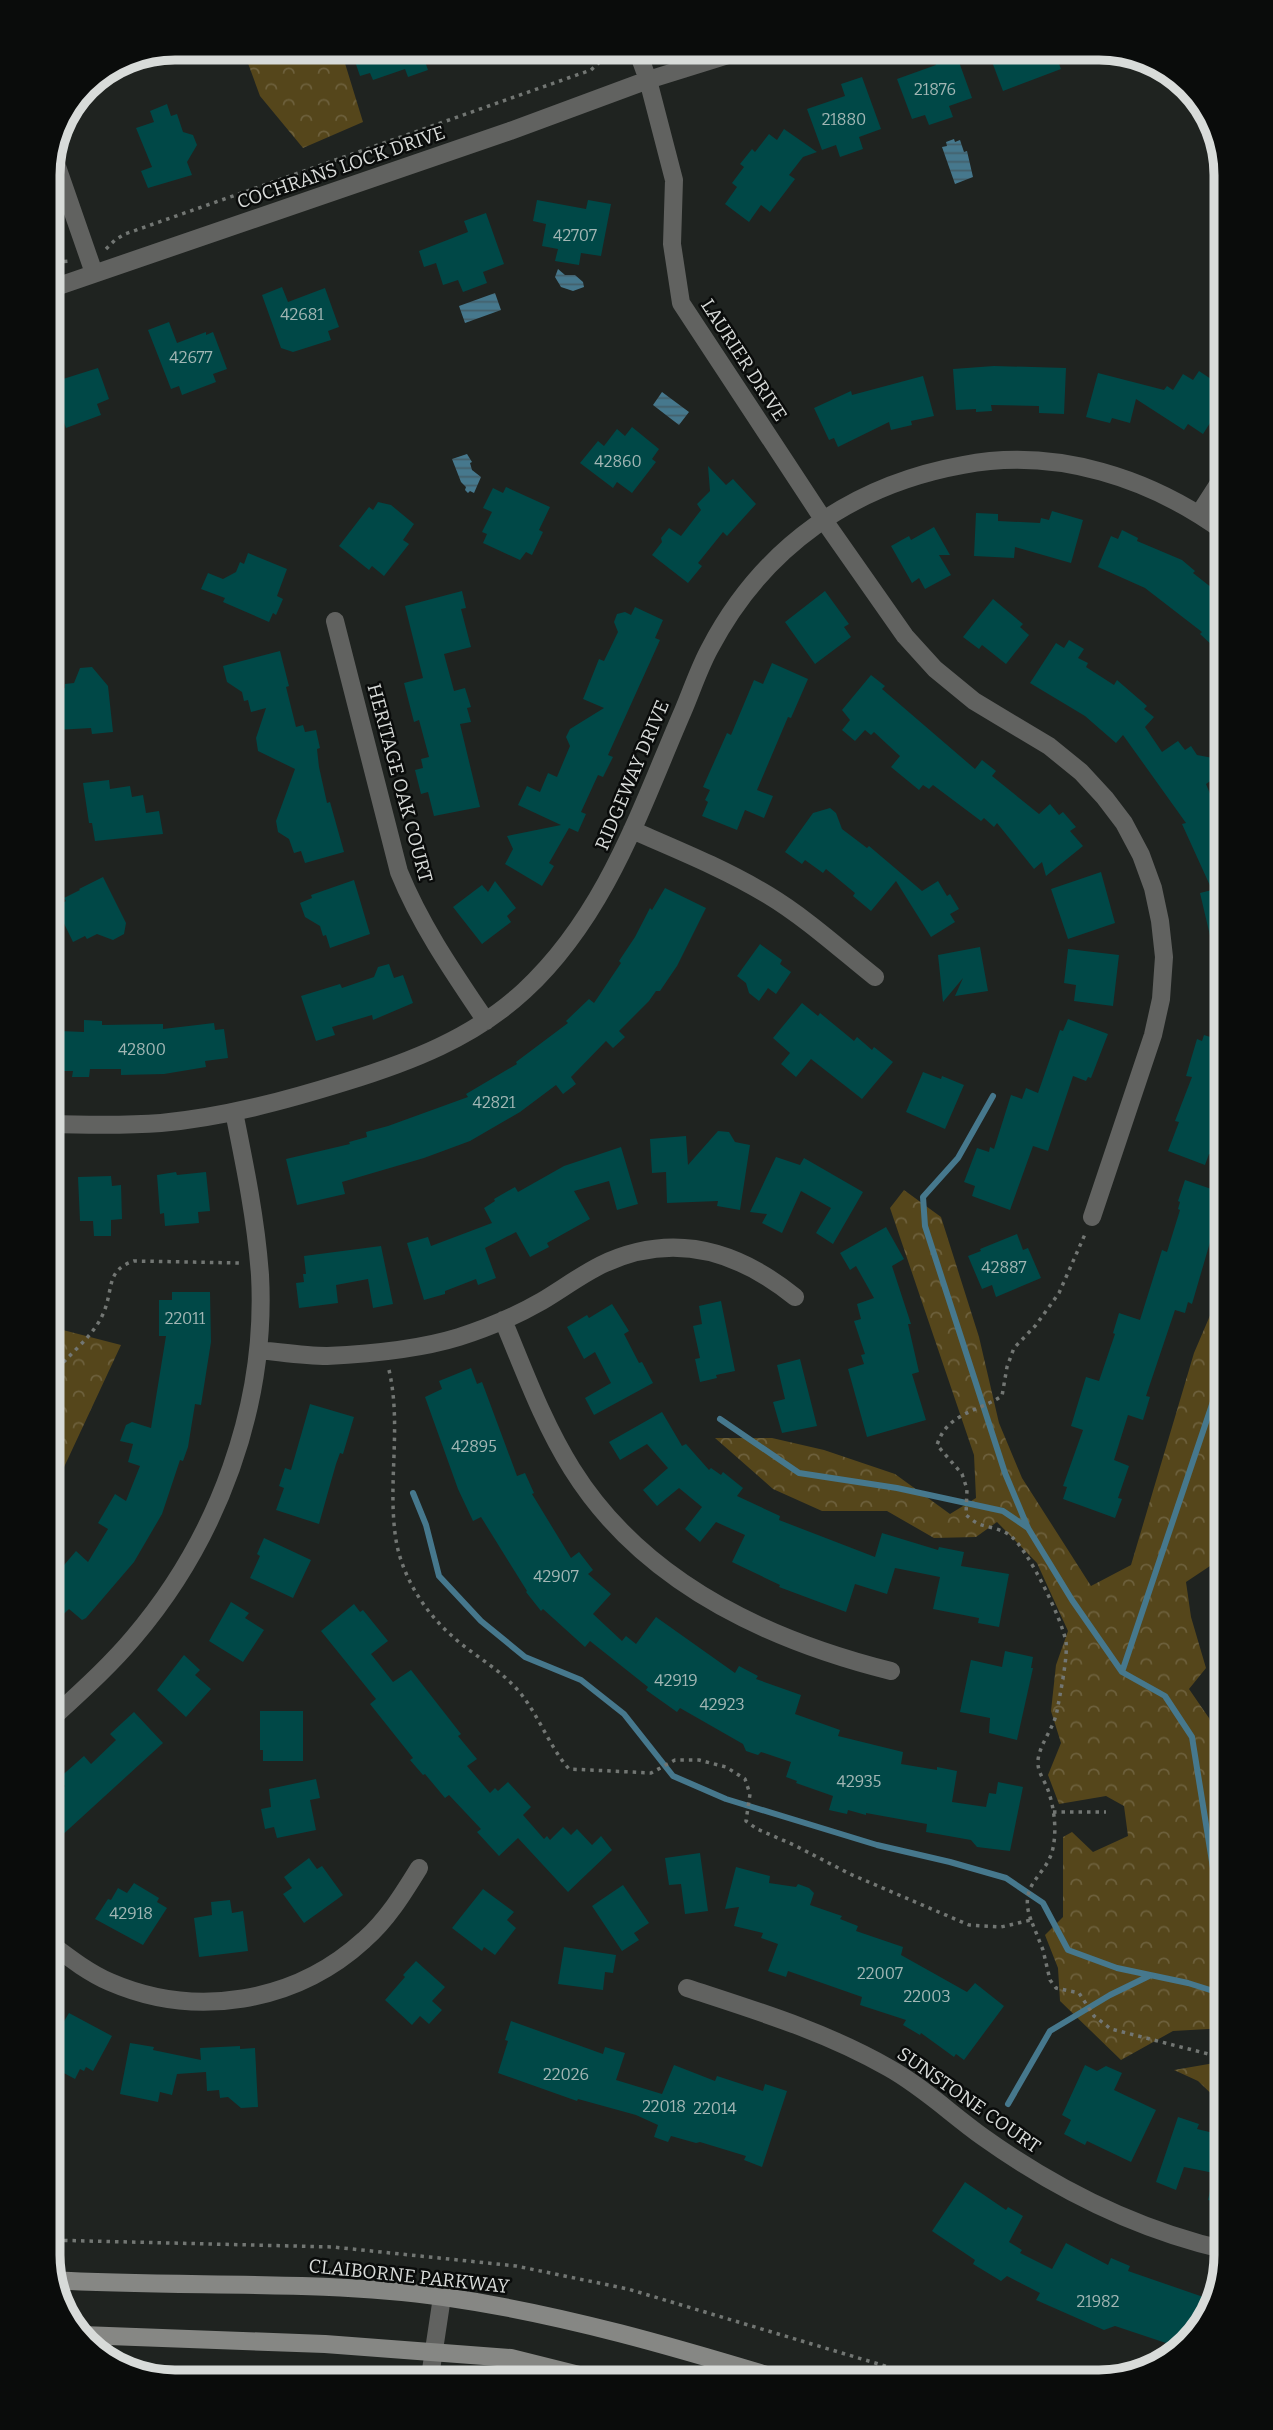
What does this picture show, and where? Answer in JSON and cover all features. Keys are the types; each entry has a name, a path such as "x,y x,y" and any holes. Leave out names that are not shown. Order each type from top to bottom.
{"main road":[{"name":"CLAIBORNE PARKWAY","path":"63,2280 292,2285 442,2297 586,2323 664,2343 751,2370"},
{"path":"92,2335 325,2344 433,2352 511,2358 559,2370"}],"street":[{"name":"LAURIER DRIVE","path":"641,60 674,180 673,244 681,303 823,519 905,636 935,669 974,701 1049,746 1082,772 1124,823 1141,855 1153,888 1160,921 1164,957 1161,999 1153,1035 1092,1217"},
{"name":"COCHRANS LOCK DRIVE","path":"60,285 712,60"},
{"path":"60,175 94,273"},
{"name":"RIDGEWAY DRIVE","path":"60,1124 104,1126 162,1123 234,1112 288,1100 401,1065 440,1048 486,1021 522,993 552,963 578,931 602,894 709,650 730,613 757,578 788,547 823,519 856,499 932,470 975,462 1020,460 1059,463 1132,481 1167,496 1214,525"},
{"path":"1199,514 1214,491"},
{"name":"HERITAGE OAK COURT","path":"335,621 399,872 433,942 486,1021"},
{"path":"632,830 727,872 769,895 875,977"},
{"path":"60,1710 133,1639 161,1603 191,1557 216,1508 235,1457 249,1404 260,1323 255,1218 234,1112"},
{"path":"258,1350 326,1356 415,1348 458,1337 503,1320 540,1302 601,1265 629,1254 658,1249 688,1248 743,1262 769,1276 795,1297"},
{"path":"503,1320 553,1435 572,1470 595,1502 626,1537 702,1595 754,1624 811,1648 891,1671"},
{"path":"60,1951 108,1981 138,1993 210,2003 271,1994 304,1981 337,1963 365,1940 387,1916 419,1868"},
{"name":"SUNSTONE COURT","path":"687,1988 814,2030 854,2049 911,2082 990,2142 1066,2190 1117,2215 1214,2248"},
{"path":"431,2370 442,2297"}],"path":[{"path":"60,260 67,261 106,250 125,234 591,70 602,60"},
{"path":"1092,1217 1059,1293 1036,1325 1014,1348 1007,1367 1002,1396 952,1420 941,1434 937,1445 962,1474 967,1489 965,1515 979,1524 995,1527 1012,1537 1030,1562 1058,1618 1066,1643 1057,1715 1038,1757 1038,1769 1048,1789 1055,1834 1052,1851 1028,1893 1026,1905 1044,1950 1050,1980 1056,1988 1079,1993 1094,2016 1111,2029 1214,2055"},
{"path":"60,1364 86,1339 103,1315 114,1273 123,1264 134,1261 259,1263"},
{"path":"385,1350 393,1385 393,1498 396,1539 403,1569 425,1606 449,1634 513,1684 531,1709 556,1755 569,1769 651,1773 675,1760 699,1759 726,1767 745,1779 750,1794 746,1821 757,1829 794,1844 850,1874 969,1925 1001,1927 1031,1920"},
{"path":"1053,1812 1106,1812"},
{"path":"60,2240 333,2247 516,2266 628,2289 899,2370"}],"green space":[{"path":"247,60 344,60 363,122 303,148 260,96"},
{"path":"904,1190 941,1217 979,1337 999,1423 1022,1478 1091,1586 1131,1565 1194,1353 1214,1306 1214,1557 1210,1566 1186,1582 1191,1617 1206,1668 1189,1689 1209,1718 1214,1732 1214,2029 1173,2031 1121,2060 1060,2001 1058,1968 1045,1935 1063,1917 1063,1837 1072,1832 1093,1852 1128,1836 1124,1806 1106,1796 1059,1804 1048,1775 1061,1743 1051,1711 1056,1665 1068,1631 1037,1563 997,1522 976,1537 934,1538 887,1511 822,1511 773,1489 715,1438 772,1438 824,1450 895,1474 950,1514 976,1498 974,1455 890,1208"},
{"path":"60,1329 121,1345 60,1476"},
{"path":"1214,2063 1214,2096 1198,2081 1174,2070"}],"water":[{"path":"954,139 955,142 960,140 964,152 967,151 973,177 955,184 942,147"},
{"path":"558,269 565,275 575,275 583,282 584,287 573,291 561,287 555,277"},
{"path":"495,293 501,310 465,323 459,306"},
{"path":"662,392 689,412 679,425 653,405"},
{"path":"467,454 472,462 472,470 481,477 474,493 465,490 452,459"}],"building":[{"path":"354,60 425,60 428,70 408,77 405,69 373,80 370,73 360,76"},
{"path":"934,60 958,60 972,98 949,106 953,117 929,125 925,115 912,119 897,79 936,65"},
{"path":"991,60 1058,60 1061,69 1003,91"},
{"path":"862,77 881,129 859,137 863,149 840,157 836,145 822,150 807,109 845,96 841,84"},
{"path":"167,104 171,116 177,114 183,132 193,135 197,145 187,162 192,175 148,188 141,171 152,167 136,128 154,122 150,111"},
{"path":"784,129 817,152 803,157 789,175 795,179 770,212 761,205 749,222 725,204 737,187 732,183 744,167 740,164 752,149 755,152 769,134 777,140"},
{"path":"537,200 586,209 588,200 611,204 601,256 581,253 579,265 555,261 558,249 542,246 546,224 533,221"},
{"path":"486,213 504,264 483,272 487,283 463,292 458,280 443,285 436,263 424,267 419,251 468,232 464,221"},
{"path":"282,287 288,302 325,288 339,327 328,331 331,340 293,352 281,348 262,295"},
{"path":"169,322 177,343 213,332 227,369 213,374 216,382 182,395 179,386 171,389 148,330"},
{"path":"994,366 1066,368 1064,414 1039,413 1039,406 991,405 992,411 956,410 953,369"},
{"path":"98,368 109,399 97,404 101,415 66,428 62,417 60,418 60,371 63,379"},
{"path":"1199,371 1214,381 1214,417 1203,434 1188,424 1184,430 1136,399 1130,423 1112,418 1110,423 1086,417 1098,373 1164,390 1167,386 1173,390 1183,374 1193,380"},
{"path":"923,376 934,416 911,421 912,425 891,430 889,422 838,447 834,438 829,440 814,408 851,391 852,395"},
{"path":"632,427 659,449 652,459 656,462 632,493 617,482 613,488 580,463 598,441 604,446 617,429 625,436"},
{"path":"708,466 726,485 733,479 756,504 727,536 723,532 698,563 702,566 688,583 652,555 669,528 681,536 701,510 697,504 710,491"},
{"path":"506,487 550,507 539,530 543,532 532,555 526,552 520,560 483,543 487,534 482,532 492,512 483,508 493,488 503,493"},
{"path":"378,502 391,505 414,524 403,540 409,544 384,576 372,566 369,570 339,546 369,507 373,510"},
{"path":"1052,511 1083,520 1071,563 1015,547 1014,558 974,556 976,513 998,514 998,521 1040,523 1041,518 1049,520"},
{"path":"934,527 950,555 939,555 951,575 925,589 919,578 912,583 891,546 909,536 911,540"},
{"path":"1122,530 1138,538 1137,541 1182,560 1214,590 1214,647 1200,634 1202,632 1145,588 1098,567 1111,536 1118,539"},
{"path":"248,553 287,569 277,596 283,599 276,615 273,613 269,622 223,602 225,598 201,589 208,573 223,579 236,572 240,562 244,564"},
{"path":"462,591 466,608 461,609 471,647 444,654 454,691 465,688 471,707 467,708 471,722 460,724 480,807 434,816 428,792 421,794 415,770 423,768 421,759 429,757 419,720 414,722 404,683 423,678 405,606"},
{"path":"825,591 849,624 844,627 851,637 815,664 785,622"},
{"path":"993,599 1023,624 1020,627 1029,635 1006,664 982,645 979,649 963,637"},
{"path":"635,607 663,620 655,638 660,640 608,755 613,757 603,777 598,775 581,812 586,814 578,832 569,828 549,863 554,866 542,886 505,864 513,849 507,836 561,825 518,805 527,786 540,792 548,773 557,777 570,746 566,737 570,729 604,708 583,699 599,659 604,661 618,632 614,622 617,614 625,612 631,615"},
{"path":"1069,640 1084,649 1078,658 1088,663 1086,667 1114,685 1117,680 1147,706 1144,709 1154,717 1145,727 1162,752 1178,741 1185,750 1191,746 1197,755 1214,759 1214,778 1206,784 1214,803 1214,953 1200,893 1212,890 1182,824 1186,823 1123,735 1116,743 1085,716 1030,683 1056,643 1064,648"},
{"path":"280,651 296,727 303,725 305,732 316,730 320,748 317,749 319,767 327,803 330,802 344,852 305,863 301,851 294,853 289,839 278,832 276,821 295,769 258,751 256,738 266,708 251,712 248,700 244,701 242,692 227,682 223,666"},
{"path":"772,663 808,679 791,718 788,717 757,790 773,796 764,818 745,810 737,830 702,816 710,790 703,787 727,733 731,735 754,680 763,684"},
{"path":"92,667 108,686 113,732 92,734 91,728 60,730 60,688 65,688 65,684 74,683 80,668"},
{"path":"871,675 885,686 882,689 975,769 982,760 996,771 992,776 1039,814 1050,804 1059,815 1063,812 1076,827 1070,831 1083,846 1046,876 1042,862 1034,869 997,823 994,827 984,818 981,821 933,785 929,789 923,785 919,790 891,767 900,756 874,732 871,735 865,730 855,741 842,730 850,720 842,710"},
{"path":"109,780 110,789 130,786 132,797 143,795 146,813 159,811 163,834 95,841 92,823 89,823 83,783"},
{"path":"830,808 836,813 842,829 867,848 869,846 922,891 938,881 959,909 950,914 955,922 931,937 896,881 871,911 853,896 855,893 826,869 823,873 805,860 802,864 785,852 813,813"},
{"path":"1101,872 1115,923 1068,939 1051,889"},
{"path":"103,877 126,923 124,934 113,940 97,934 73,942 60,915 60,905 66,901 64,898"},
{"path":"354,880 370,934 330,948 320,926 305,917 300,903 312,898 311,895"},
{"path":"495,881 516,908 507,916 511,922 482,944 453,907 482,885 488,892"},
{"path":"665,888 706,908 677,966 660,991 656,991 619,1031 625,1037 613,1048 606,1041 571,1077 576,1084 563,1094 556,1085 520,1112 470,1141 424,1158 342,1182 345,1194 297,1205 286,1159 350,1144 349,1142 367,1137 366,1132 468,1097 466,1094 517,1064 516,1062 568,1023 566,1021 589,999 594,1003 621,963 619,961 650,908 652,910"},
{"path":"760,944 782,960 780,964 791,972 776,994 768,988 759,1001 749,993 746,983 737,976"},
{"path":"980,947 988,991 955,996 963,978 943,1002 938,955"},
{"path":"1068,949 1119,955 1113,1006 1074,1001 1076,985 1064,983"},
{"path":"389,964 394,978 403,975 413,1003 373,1020 372,1015 332,1027 335,1035 316,1041 301,996 340,984 342,988 374,977 378,967"},
{"path":"802,1003 818,1016 820,1013 854,1041 857,1037 872,1050 874,1047 893,1062 862,1099 811,1059 796,1077 781,1064 790,1053 773,1038"},
{"path":"1068,1019 1108,1034 1091,1078 1088,1077 1086,1081 1073,1076 1048,1151 1033,1146 1010,1210 972,1196 975,1186 964,1182 977,1148 989,1152 990,1147 994,1149 1011,1095 1022,1099 1026,1088 1038,1093 1060,1030 1063,1031"},
{"path":"84,1020 102,1021 102,1025 163,1024 163,1029 214,1023 215,1030 224,1029 228,1058 205,1061 206,1067 164,1074 121,1075 121,1069 90,1069 89,1077 72,1077 73,1071 60,1071 60,1031 84,1032"},
{"path":"1204,1035 1214,1038 1214,1156 1209,1154 1205,1165 1168,1151 1179,1122 1175,1121 1192,1077 1186,1076 1197,1039 1202,1041"},
{"path":"923,1072 964,1085 945,1129 906,1112"},
{"path":"718,1131 729,1132 735,1142 750,1145 740,1210 717,1206 718,1201 667,1203 666,1172 652,1173 650,1139 686,1136 688,1165"},
{"path":"621,1147 638,1204 617,1210 609,1181 574,1191 590,1219 547,1243 549,1247 530,1257 516,1232 485,1248 496,1278 478,1285 476,1279 445,1291 445,1294 424,1300 407,1243 428,1237 431,1246 492,1223 484,1208 495,1201 494,1199 515,1187 518,1192 564,1166"},
{"path":"776,1157 800,1165 804,1158 863,1192 833,1244 816,1233 831,1208 801,1191 782,1233 762,1223 767,1214 750,1212"},
{"path":"176,1172 177,1175 206,1172 210,1211 198,1212 199,1223 165,1226 164,1213 160,1214 157,1175"},
{"path":"111,1176 112,1186 121,1185 122,1219 111,1220 111,1236 94,1236 93,1221 80,1221 78,1177"},
{"path":"1185,1180 1214,1190 1214,1232 1192,1304 1188,1302 1185,1313 1175,1310 1146,1396 1150,1397 1143,1420 1128,1415 1114,1460 1129,1466 1118,1498 1122,1499 1115,1518 1063,1499 1067,1487 1063,1486 1083,1430 1071,1426 1086,1377 1099,1381 1119,1313 1140,1320 1162,1250 1167,1252 1180,1210 1178,1201"},
{"path":"886,1227 904,1259 892,1266 911,1324 908,1324 919,1372 912,1374 926,1420 867,1437 848,1369 864,1364 861,1355 865,1354 854,1321 861,1319 857,1304 874,1298 856,1266 850,1270 840,1253"},
{"path":"1017,1234 1023,1250 1028,1248 1041,1278 996,1297 992,1285 982,1289 968,1256"},
{"path":"381,1246 393,1304 373,1308 368,1279 336,1285 338,1303 299,1308 296,1283 304,1282 304,1256"},
{"path":"172,1292 210,1292 211,1342 201,1405 195,1404 188,1447 183,1461 180,1460 162,1514 134,1562 86,1618 82,1620 69,1609 60,1618 60,1570 76,1551 88,1562 108,1529 98,1523 115,1494 126,1501 140,1466 128,1462 133,1444 120,1441 126,1425 132,1422 151,1428 166,1336 159,1336 159,1300 172,1300"},
{"path":"721,1301 735,1371 700,1382 695,1359 700,1358 693,1326 702,1324 699,1306"},
{"path":"612,1304 629,1331 624,1334 639,1363 642,1362 653,1383 594,1415 585,1398 611,1383 595,1352 584,1359 567,1327"},
{"path":"800,1359 817,1426 782,1433 773,1402 785,1399 777,1365"},
{"path":"471,1368 477,1384 482,1382 517,1476 525,1473 534,1493 532,1494 571,1558 579,1552 593,1570 588,1574 611,1594 593,1614 622,1641 626,1636 636,1644 656,1617 735,1673 739,1666 758,1676 756,1679 801,1695 795,1714 840,1730 838,1736 903,1752 901,1764 957,1771 952,1802 986,1807 989,1793 996,1794 998,1782 1023,1787 1010,1851 977,1847 971,1840 926,1832 927,1824 848,1810 847,1814 829,1810 833,1796 786,1777 791,1762 761,1752 758,1755 746,1751 743,1744 680,1708 677,1712 646,1690 648,1687 590,1641 585,1647 543,1609 541,1611 526,1592 481,1517 473,1521 458,1489 425,1397 442,1389 439,1381"},
{"path":"310,1404 354,1417 343,1454 340,1453 336,1464 319,1524 276,1510 284,1488 279,1486 285,1468 291,1470"},
{"path":"662,1412 682,1446 686,1444 709,1470 711,1468 721,1475 723,1472 743,1488 737,1496 780,1516 779,1520 875,1557 882,1533 938,1550 939,1547 964,1552 961,1566 1009,1574 999,1627 978,1623 979,1618 933,1609 940,1577 895,1568 887,1594 855,1584 846,1612 779,1587 780,1585 732,1562 745,1535 716,1522 700,1542 685,1529 702,1507 679,1488 657,1506 643,1490 668,1468 647,1444 620,1460 609,1442"},
{"path":"264,1538 311,1560 293,1598 250,1578 260,1556 257,1554"},
{"path":"231,1602 249,1613 245,1618 264,1630 243,1662 209,1641"},
{"path":"354,1604 360,1612 363,1610 388,1641 371,1654 393,1682 411,1670 461,1734 458,1736 477,1759 467,1766 490,1793 495,1788 498,1791 508,1782 531,1807 523,1815 544,1839 547,1836 550,1840 563,1827 571,1835 577,1829 592,1845 601,1836 612,1850 568,1892 518,1838 499,1856 477,1832 481,1829 449,1795 445,1798 410,1760 413,1758 370,1704 376,1699 321,1631"},
{"path":"1005,1651 1033,1657 1017,1740 989,1733 990,1718 960,1712 971,1660 1002,1667"},
{"path":"184,1655 200,1670 195,1675 211,1689 186,1717 157,1690"},
{"path":"260,1711 303,1711 303,1761 263,1761 263,1750 260,1750"},
{"path":"134,1712 163,1743 60,1837 60,1791 65,1786 60,1777 84,1756 91,1764 116,1740 110,1734"},
{"path":"316,1779 320,1798 310,1800 316,1830 277,1838 274,1827 265,1829 261,1809 271,1807 269,1789"},
{"path":"700,1853 708,1911 685,1914 681,1884 669,1885 665,1858"},
{"path":"309,1858 317,1869 322,1866 343,1895 304,1923 283,1894 292,1888 284,1877"},
{"path":"736,1867 770,1876 769,1883 796,1887 798,1884 809,1888 814,1893 810,1905 842,1916 840,1919 858,1926 856,1931 903,1947 901,1955 967,1992 975,1983 1004,2006 964,2060 956,2054 954,2057 921,2033 920,2035 903,2025 906,2020 860,2005 862,1997 788,1971 786,1977 768,1971 778,1944 761,1938 763,1933 734,1926 739,1907 725,1909"},
{"path":"134,1883 159,1898 157,1902 167,1908 143,1945 95,1919 118,1888 127,1893"},
{"path":"623,1885 649,1923 634,1933 639,1940 622,1951 592,1906"},
{"path":"483,1889 514,1912 507,1920 516,1928 495,1955 484,1947 482,1951 452,1928"},
{"path":"230,1900 232,1913 243,1911 248,1951 199,1957 194,1918 212,1915 211,1902"},
{"path":"564,1947 616,1955 613,1973 605,1972 603,1990 558,1984"},
{"path":"416,1961 445,1987 432,2001 442,2010 429,2024 420,2016 412,2025 385,2000"},
{"path":"69,2013 112,2036 93,2071 86,2067 84,2071 80,2069 75,2079 60,2071 64,2063 60,2061 60,2020 63,2023"},
{"path":"511,2021 603,2054 605,2047 625,2053 616,2080 662,2094 674,2065 715,2081 717,2076 763,2091 765,2084 787,2091 762,2167 744,2160 746,2156 700,2142 671,2136 668,2142 654,2137 658,2125 636,2115 578,2099 577,2101 498,2073"},
{"path":"130,2043 201,2060 200,2048 255,2048 258,2107 241,2108 228,2097 220,2098 219,2090 207,2091 206,2072 177,2074 172,2095 160,2092 158,2102 120,2094"},
{"path":"1085,2065 1097,2071 1106,2066 1122,2073 1114,2090 1156,2110 1131,2162 1087,2141 1085,2145 1064,2134 1071,2120 1062,2115"},
{"path":"1178,2117 1199,2124 1197,2129 1214,2133 1214,2173 1184,2167 1176,2190 1156,2182"},
{"path":"1214,2173 1214,2201 1208,2200"},
{"path":"965,2182 1006,2210 1008,2207 1023,2216 1009,2242 1022,2250 1020,2253 1052,2269 1066,2243 1108,2265 1111,2258 1130,2266 1128,2271 1205,2298 1194,2319 1171,2345 1115,2326 1104,2330 1036,2300 1040,2293 1007,2276 1001,2281 973,2264 975,2260 932,2231"}],"waterway":[{"path":"993,1096 958,1158 923,1197 925,1226 1005,1473 1028,1528 1072,1600 1122,1672 1165,1696 1192,1737 1214,1874"},
{"path":"1122,1672 1214,1399"},
{"path":"720,1419 799,1473 897,1488 1003,1511 1028,1528"},
{"path":"413,1493 426,1525 439,1576 481,1621 525,1657 581,1680 624,1714 673,1776 726,1799 877,1845 1006,1878 1043,1903 1068,1950 1117,1968 1214,1991"},
{"path":"1008,2104 1050,2031 1110,1995 1149,1976"}]}
